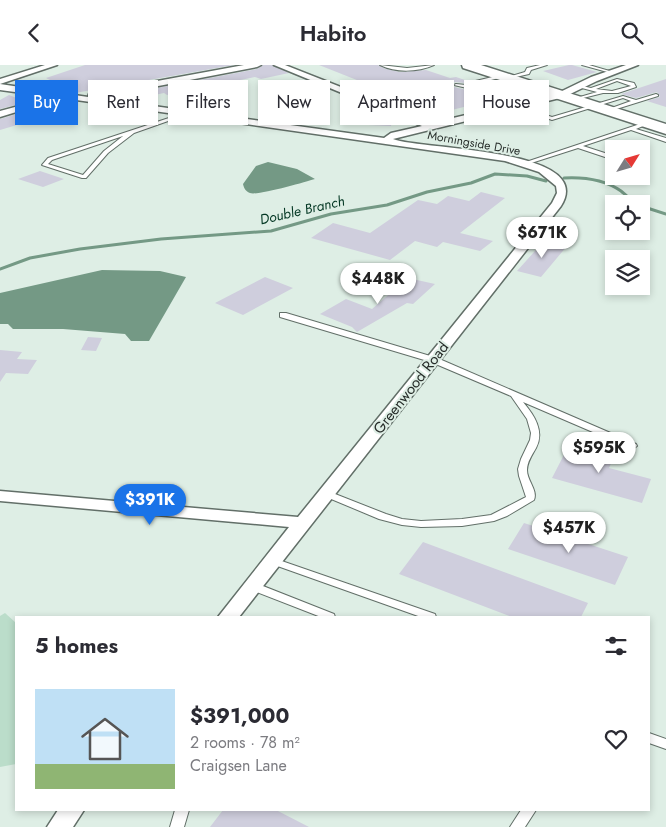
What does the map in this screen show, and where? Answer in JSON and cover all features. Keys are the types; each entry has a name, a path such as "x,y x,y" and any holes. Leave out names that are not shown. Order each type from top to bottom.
{"main road":[{"path":"468,65 666,129"}],"street":[{"path":"0,82 53,65"},
{"path":"80,99 257,65"},
{"path":"278,65 431,126"},
{"path":"549,98 561,95 611,72 634,65"},
{"name":"Morningside Drive","path":"0,87 15,89"},
{"name":"Morningside Drive","path":"80,99 168,111"},
{"path":"0,114 15,110"},
{"path":"387,142 389,137 394,135 464,118"},
{"name":"Morningside Drive","path":"248,123 468,153 526,164"},
{"name":"Greenwood Road","path":"229,616 557,204 562,193 561,185 548,173 526,164"},
{"path":"0,496 304,523"},
{"path":"59,827 71,811"}],"lane":[{"path":"382,65 399,71 410,71 432,65"},
{"path":"456,85 467,87 469,84 527,73 529,69 545,65"},
{"path":"584,65 611,72"},
{"path":"580,85 591,89 601,92 611,94 634,87 632,84 616,80 591,89"},
{"path":"575,99 601,92"},
{"path":"549,118 552,119 636,101 656,95"},
{"path":"601,108 623,97 636,101"},
{"path":"131,133 106,152 84,177 45,165 50,159 168,120"},
{"path":"526,164 648,123"},
{"path":"631,129 666,140"},
{"path":"578,146 605,155"},
{"path":"283,315 434,359 633,446"},
{"path":"327,494 404,523 426,525 492,518 507,512 531,498 531,488 522,474 524,460 534,442 533,419 513,394"},
{"path":"273,561 427,616"},
{"path":"254,585 328,616"},
{"path":"650,738 666,745"},
{"path":"177,827 182,811"},
{"path":"516,827 527,811"}],"shaded area":[{"path":"268,162 297,169 315,179 262,193 250,193 244,188 243,184 256,166"},
{"path":"102,270 160,271 186,277 149,341 131,341 125,334 63,329 13,329 8,324 0,324 0,293"},
{"path":"5,613 15,622 15,764 0,767 0,616"}],"building":[{"path":"85,65 234,65 149,80 88,80 88,91 78,92 78,80 50,80 46,78"},
{"path":"263,65 272,65 289,73 261,79 255,77 240,80 199,80 257,69"},
{"path":"319,65 378,65 400,72 426,70 450,78 456,77 465,80 464,83 454,83 454,80 357,80"},
{"path":"569,65 597,72 568,80 543,71"},
{"path":"666,79 666,107 647,101 660,97 657,92 636,98 621,94"},
{"path":"168,86 168,95 164,93 158,94 158,88"},
{"path":"454,87 464,89 464,107 454,109"},
{"path":"9,95 15,97 15,105 0,109 0,100"},
{"path":"15,114 15,125 17,125 0,130 0,119"},
{"path":"40,171 64,179 43,187 18,179"},
{"path":"481,192 505,198 460,233 493,241 480,251 443,242 437,247 415,241 390,260 311,238 333,223 370,233 418,200 437,204 448,196 469,201"},
{"path":"544,241 567,246 541,277 517,271"},
{"path":"265,277 293,288 243,315 215,303"},
{"path":"408,278 435,284 413,304 407,303 357,332 352,327 320,314 346,299 372,309"},
{"path":"88,337 102,338 96,351 81,350"},
{"path":"0,350 22,352 17,359 37,360 28,374 6,373 0,382"},
{"path":"570,443 615,455 609,468 651,479 642,503 552,478"},
{"path":"524,523 628,557 615,585 508,549"},
{"path":"423,542 588,603 582,616 509,616 399,574"},
{"path":"222,811 278,811 309,827 210,827"}],"waterway":[{"name":"Double Branch","path":"0,269 30,258 80,249 161,239 271,231 331,214 387,205 427,192 471,183 495,174 527,176 546,181"},
{"name":"Double Branch","path":"564,178 579,178 601,182 615,187 626,195"},
{"name":"Double Branch","path":"650,209 666,214"}]}
